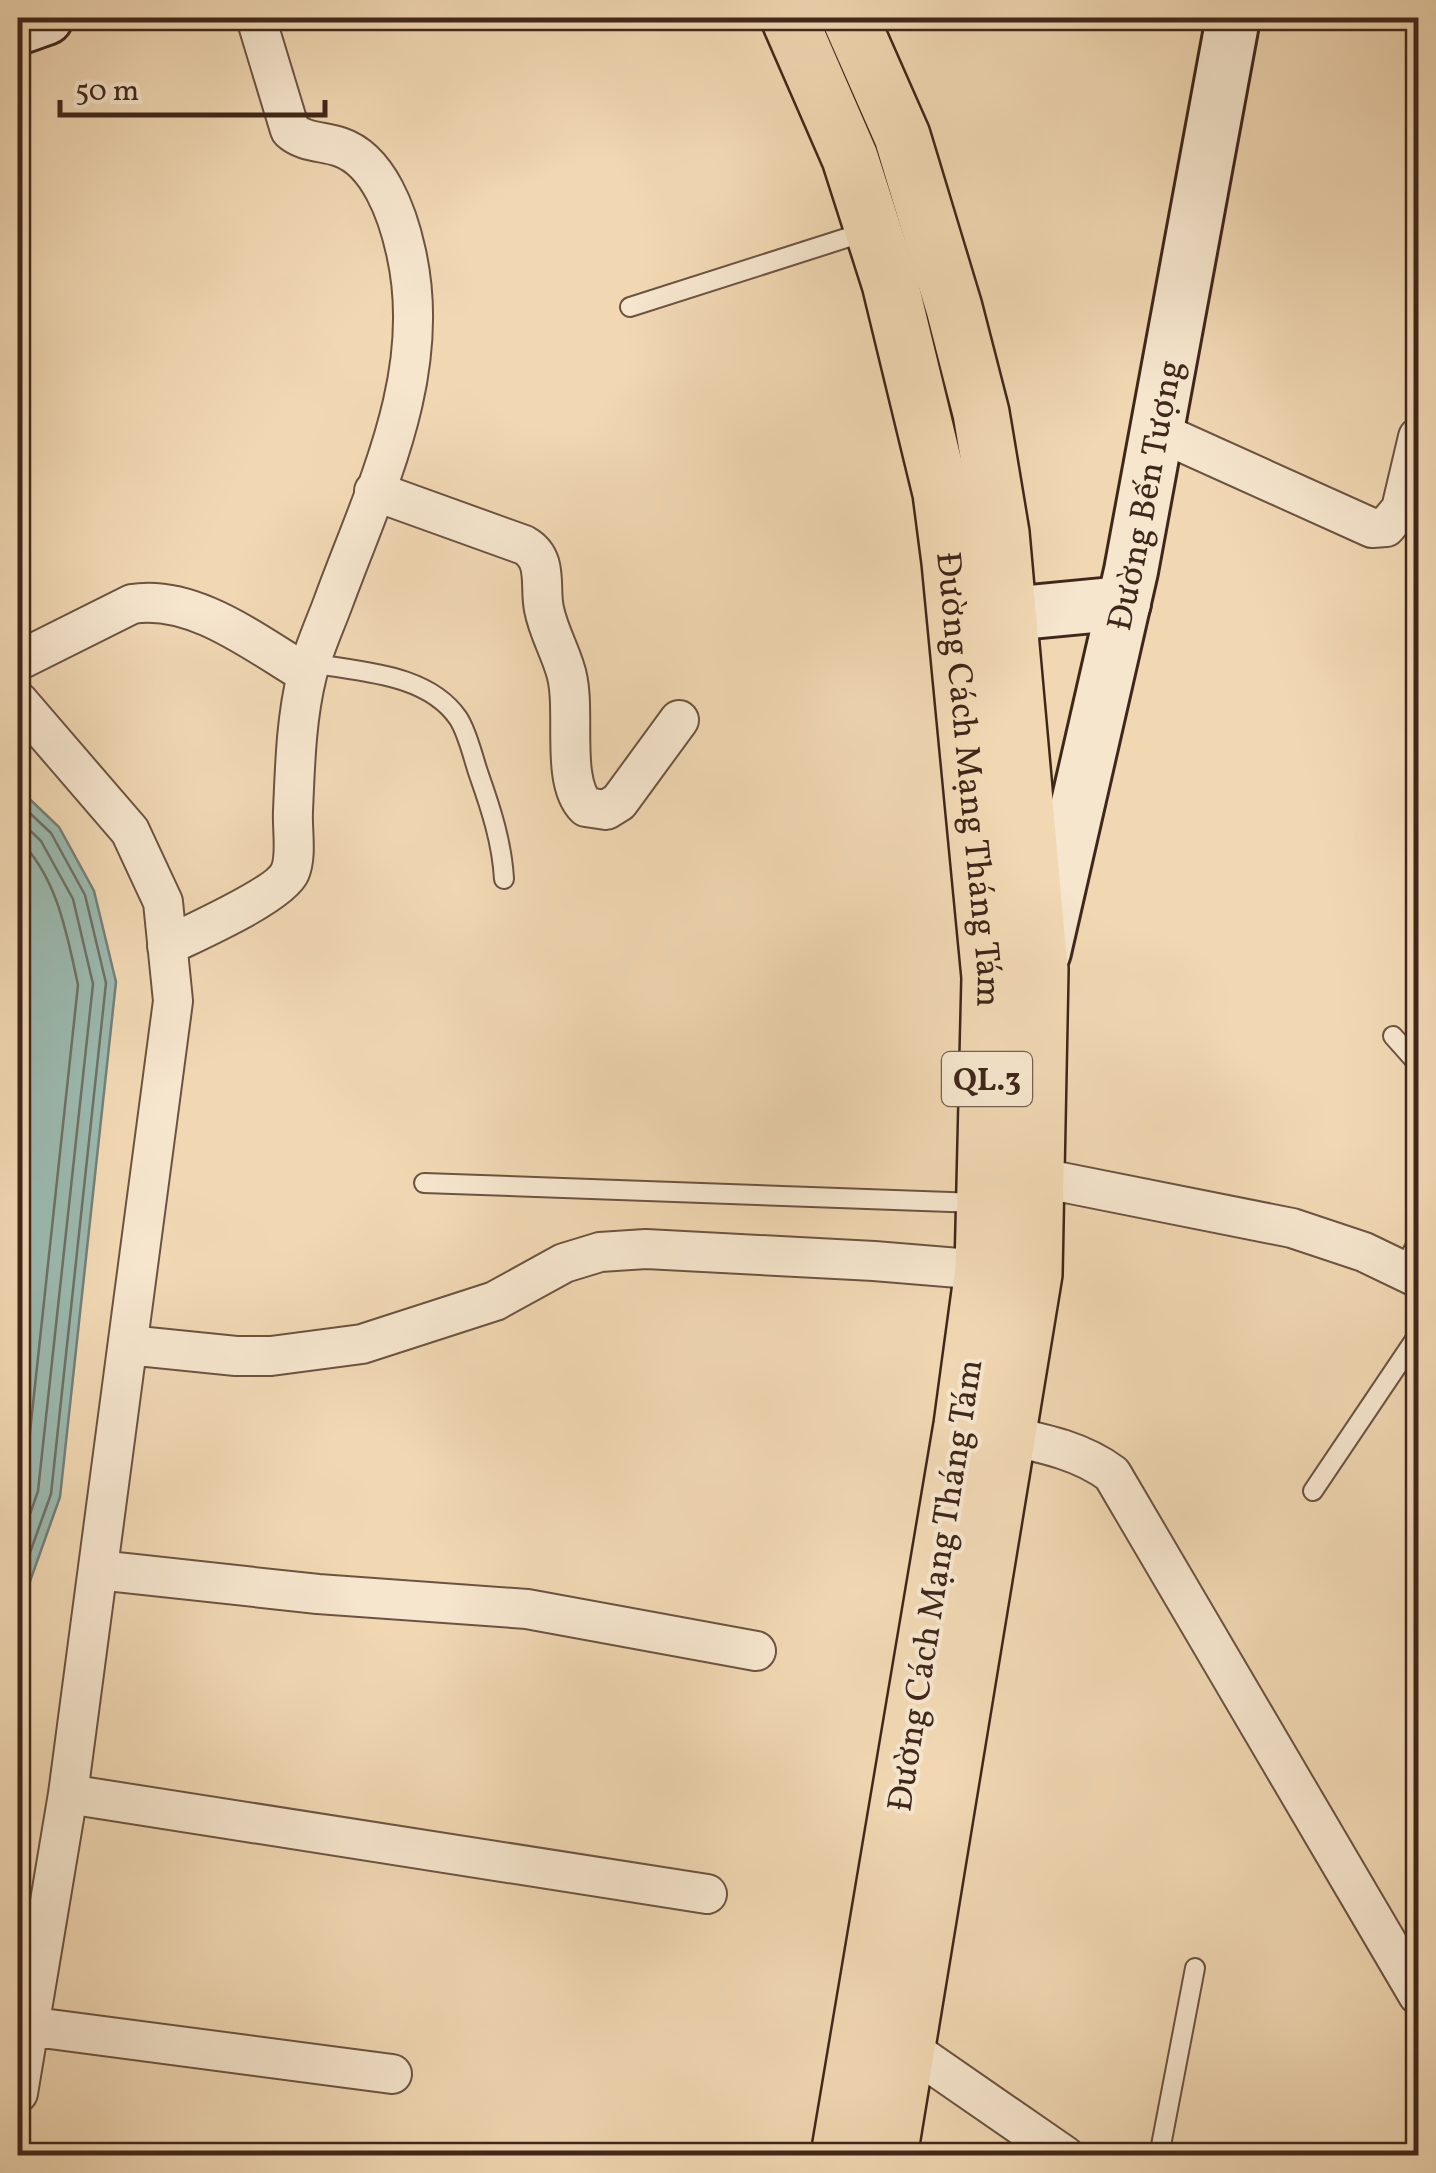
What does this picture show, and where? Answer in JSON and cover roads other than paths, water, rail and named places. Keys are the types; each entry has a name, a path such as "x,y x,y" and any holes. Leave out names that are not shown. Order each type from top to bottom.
{"highway":[{"name":"Đường Cách Mạng Tháng Tám","path":"789,18 850,158 920,398 940,493 982,616 1040,969 1036,1177 1008,1272 889,2156"},
{"name":"Đường Cách Mạng Tháng Tám","path":"850,18 902,136 958,325 981,413 1001,534 982,616 990,977 984,1204 1008,1272"},
{"name":"Đường Cách Mạng Tháng Tám","path":"839,2156 986,1431"}],"street":[{"path":"18,28 46,18"},
{"path":"167,946 273,890 289,874 293,859 295,774 309,668 405,400 414,347 414,302 406,249 381,184 364,160 349,150 308,140 290,130 256,18"},
{"name":"Đường Bến Tượng","path":"1040,969 1124,603 1233,18"},
{"path":"1157,431 1372,528 1386,527 1401,509 1418,436"},
{"path":"374,491 524,545 536,554 543,606 566,669 574,787 586,807 606,810 619,802 679,720"},
{"path":"18,662 132,604 150,601 176,604 309,668"},
{"path":"982,616 1124,603"},
{"path":"18,701 130,831 163,902 173,1000 68,1794 18,2093"},
{"path":"1036,1177 1292,1228 1414,1262"},
{"path":"128,1346 271,1356 362,1344 495,1300 564,1263 600,1252 646,1249 1008,1272"},
{"path":"986,1431 1072,1452 1094,1460 1112,1474 1418,1995"},
{"path":"98,1570 318,1594 526,1608 756,1651"},
{"path":"68,1794 707,1894"},
{"path":"27,2026 392,2074"},
{"path":"906,2046 1065,2156"}],"lane":[{"path":"630,306 873,230"},
{"path":"309,668 399,678 437,697 459,718 491,808 504,879"},
{"path":"1392,1036 1418,1064"},
{"path":"424,1183 984,1204"},
{"path":"1312,1491 1418,1335"},
{"path":"1159,2156 1195,1968"}],"water":[{"path":"18,788 59,827 94,891 116,982 60,1497 18,1615"}]}
